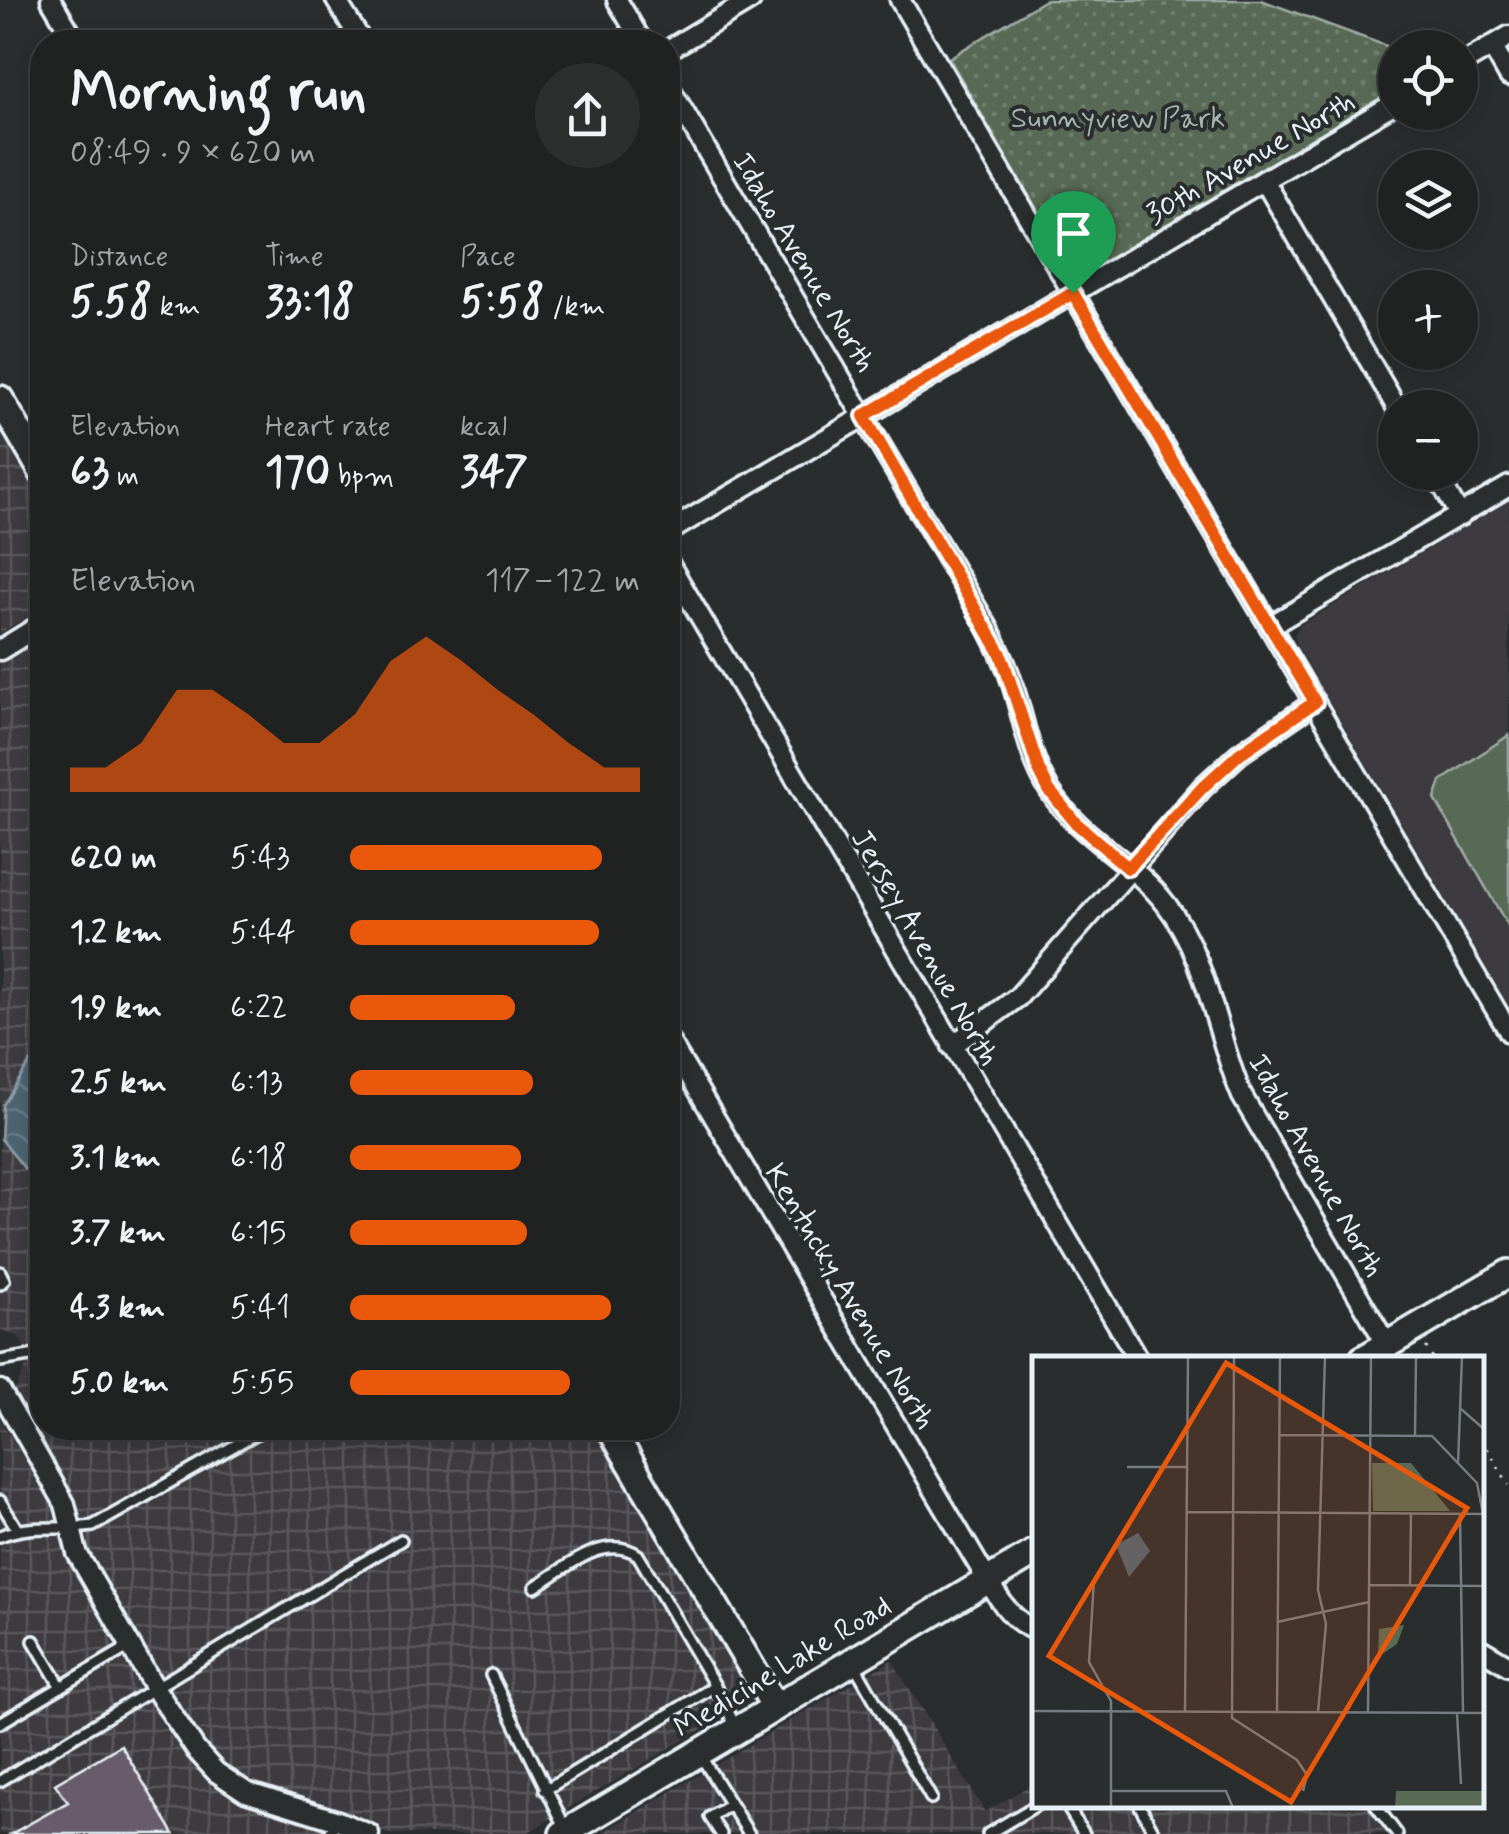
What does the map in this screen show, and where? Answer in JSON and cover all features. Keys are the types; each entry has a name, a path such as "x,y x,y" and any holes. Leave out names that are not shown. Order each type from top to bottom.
{"street":[{"path":"51,0 69,30"},
{"path":"336,0 355,30"},
{"path":"617,0 635,30"},
{"path":"680,43 750,0"},
{"path":"900,0 1509,1032"},
{"path":"1478,54 1509,36"},
{"path":"1492,46 1509,76"},
{"name":"Idaho Avenue North","path":"680,106 1001,654 1049,790 1076,823 1164,902 1180,924 1193,948 1226,1059 1242,1096 1387,1345"},
{"name":"30th Avenue North","path":"680,525 1378,113"},
{"path":"1264,180 1386,390"},
{"path":"1,402 30,451"},
{"path":"1270,626 1509,486"},
{"path":"1445,490 1460,516"},
{"name":"Jersey Avenue North","path":"680,582 1136,1356"},
{"path":"0,650 30,631"},
{"path":"952,1046 1018,997 1128,868 1227,765 1315,702"},
{"name":"Kentucky Avenue North","path":"680,1060 988,1581 1018,1623 1032,1629"},
{"path":"1368,1356 1509,1273"},
{"path":"0,1390 66,1504 77,1554 156,1690 196,1750 216,1772 261,1798 334,1827 370,1834"},
{"path":"617,1440 775,1707"},
{"name":"Medicine Lake Road","path":"565,1833 1032,1555"},
{"path":"1484,1651 1509,1666"}],"lane":[{"path":"0,1272 4,1280 0,1284"},
{"path":"0,1361 30,1356"},
{"path":"0,1536 17,1529 71,1530 93,1526 245,1440"},
{"path":"0,1501 17,1529"},
{"path":"0,1781 401,1540"},
{"path":"535,1587 594,1550 611,1546 638,1555 737,1730"},
{"path":"34,1641 60,1687"},
{"path":"0,1723 130,1646"},
{"path":"852,1661 931,1798"},
{"path":"491,1675 565,1833"},
{"path":"545,1790 715,1686"},
{"path":"698,1753 749,1834"},
{"path":"721,1834 710,1817 730,1805"},
{"path":"988,1834 1032,1807"},
{"path":"1070,1809 1084,1834"},
{"path":"1142,1809 1155,1834"},
{"path":"1378,1809 1396,1834"}],"path":[{"path":"1484,1443 1509,1485"}],"shaded area":[{"path":"0,428 30,479 30,615 0,633"},
{"path":"1509,501 1509,1006 1296,644 1295,635 1299,626"},
{"path":"30,643 30,1423 15,1398 27,1364 26,1350 19,1337 0,1329 0,662"},
{"path":"0,1419 53,1506 68,1560 166,1730 192,1763 239,1801 338,1834 0,1834"},
{"path":"40,1440 600,1440 741,1679 741,1697 734,1710 525,1834 385,1834 358,1815 269,1789 233,1772 205,1743 186,1718 85,1548 79,1506"},
{"path":"892,1660 985,1812 1032,1784 1032,1809 1385,1809 1401,1834 600,1834"}],"green space":[{"name":"Sunnyview Park","path":"1045,0 1261,0 1378,43 1378,99 1086,273 1068,264 949,58"},
{"path":"1509,735 1509,928 1435,799 1441,781"}],"water":[{"path":"29,1064 30,1176 1,1139 3,1105"}],"building":[{"path":"121,1745 174,1834 11,1834 68,1802 55,1784"}],"route":[{"path":"1073,293 1315,702 1239,754 1128,868 1076,823 1049,790 1001,654 864,416 1073,293"}]}
